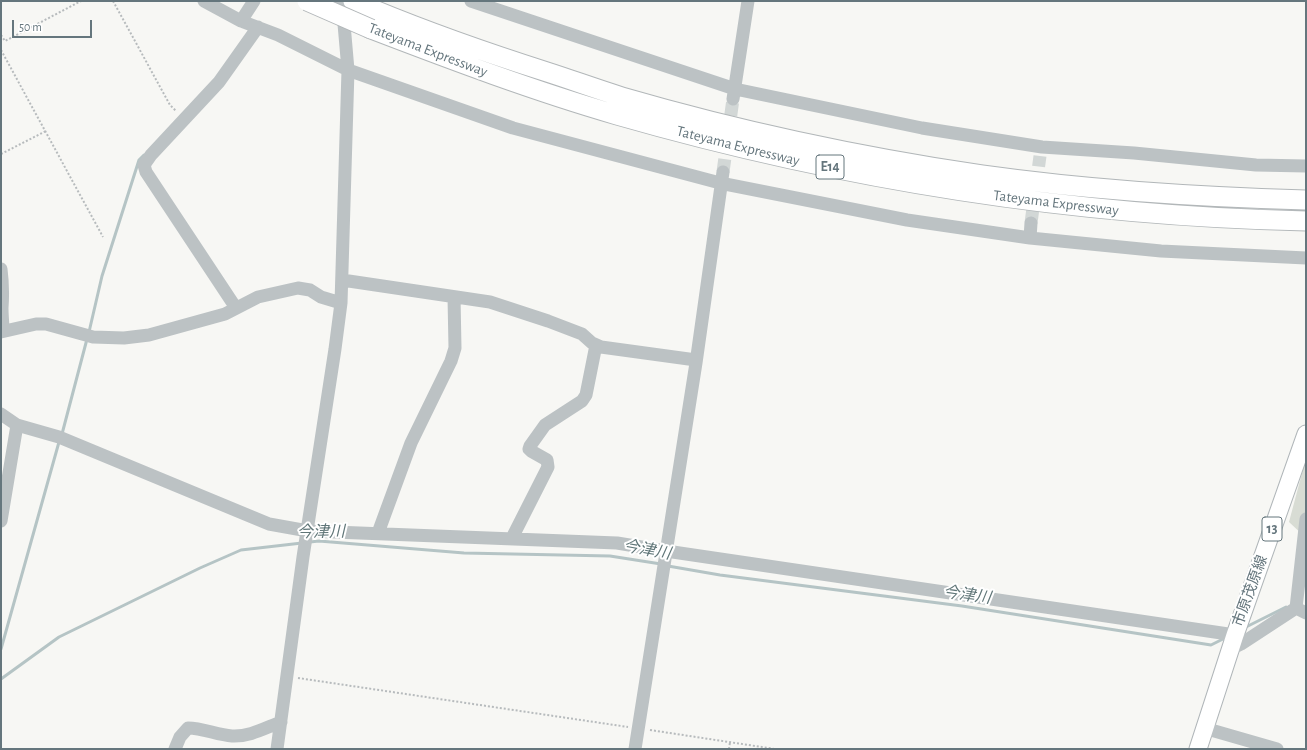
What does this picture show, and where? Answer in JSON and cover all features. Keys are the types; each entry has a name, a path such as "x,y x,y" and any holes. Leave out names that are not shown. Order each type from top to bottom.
{"highway":[{"name":"Tateyama Expressway","path":"307,1 371,29 483,71 616,115 747,150 858,173 980,193 1079,206 1161,215 1306,221"},
{"name":"Tateyama Expressway","path":"353,1 489,54 621,97 751,131 862,155 982,175 1082,187 1162,194 1306,200"}],"main road":[{"name":"市原茂原線","path":"1198,749 1235,636 1306,436"}],"street":[{"path":"204,1 241,21 278,35 348,70 512,128 721,177 907,220 1030,238 1161,252 1306,258"},
{"path":"241,21 254,1"},
{"path":"277,749 303,557 341,303 348,70 342,1"},
{"path":"471,1 734,94 922,128 1041,152 1134,153 1256,165 1306,166"},
{"path":"734,94 748,1"},
{"path":"236,308 146,172 144,165 150,155 219,82 258,27"},
{"path":"635,749 696,360 721,177"},
{"path":"1030,238 1031,223"},
{"path":"1,269 4,285 2,310 4,321 2,332 36,324 46,324 93,337 124,338 149,335 225,314 258,297 298,288 310,290 321,297 341,303"},
{"path":"342,280 490,302 582,334 592,343 601,347 696,360"},
{"path":"378,533 411,443 451,361 455,348 454,297"},
{"path":"512,538 548,467 547,460 531,451 529,449 530,446 545,425 582,401 586,395 596,345"},
{"path":"1,414 17,425 59,437 269,524 308,531 617,543 1235,636 1241,644 1301,611 1306,519"},
{"path":"1,521 17,425"},
{"path":"175,749 180,737 188,728 196,728 232,736 248,735 281,722"},
{"path":"1204,728 1277,749"}],"path":[{"path":"1,35 5,42 81,1"},
{"path":"113,1 170,105 185,119"},
{"path":"1,50 102,237"},
{"path":"1,154 46,131"},
{"path":"287,676 775,749"},
{"path":"729,749 730,742"}],"shaded area":[{"path":"1306,458 1306,538 1289,522"}],"waterway":[{"path":"89,332 102,276 139,160 144,155"},
{"path":"62,434 87,339"},
{"path":"1,649 59,442"},
{"name":"今津川","path":"310,542 319,541 464,553 610,556 661,564"},
{"name":"今津川","path":"1,679 59,637 200,568 241,550 302,543"},
{"name":"今津川","path":"668,566 720,575 962,606 1211,645 1225,638"},
{"name":"今津川","path":"1244,628 1286,607"}],"tunnel":[{"path":"723,172 733,99"},
{"path":"1031,223 1040,156"}]}
